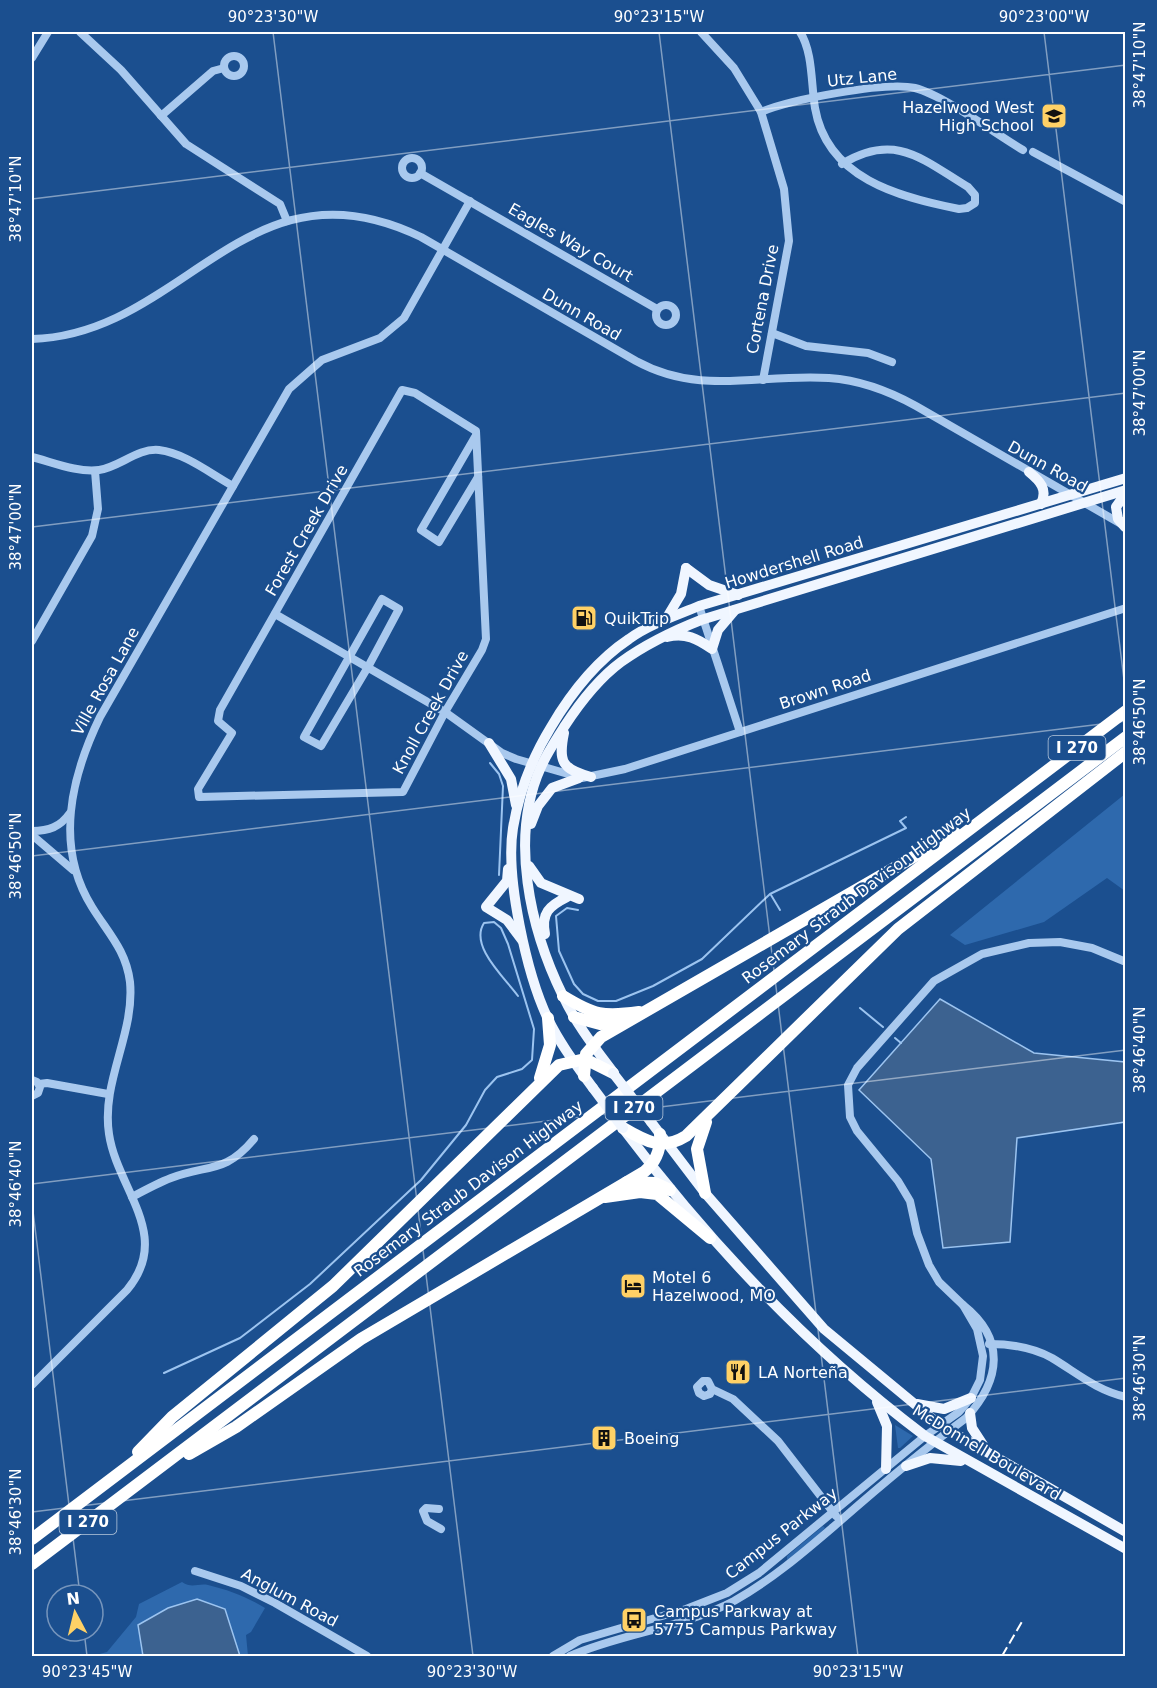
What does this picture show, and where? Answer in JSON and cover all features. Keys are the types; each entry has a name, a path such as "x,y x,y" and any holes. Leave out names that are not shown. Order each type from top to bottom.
{"highway":[{"name":"Rosemary Straub Davison Highway","path":"32,1539 1125,711"},
{"name":"I 270","path":"32,1564 1125,736"},
{"path":"630,1134 651,1144 686,1136 707,1119 898,929 1125,752"},
{"path":"107,1483 172,1417 333,1286 539,1082 559,1065 578,1059 592,1044 626,1023 865,886 918,852 986,818"},
{"path":"562,996 593,1014 604,1016 646,1011"},
{"path":"574,1017 600,1024 626,1023"},
{"path":"539,1082 548,1056 548,1018"},
{"path":"578,1059 613,1073"},
{"path":"578,1059 584,1076"},
{"path":"705,1194 698,1149 707,1119"},
{"path":"144,1480 236,1427 361,1339 467,1279 626,1182 651,1165 662,1141"},
{"path":"626,1182 655,1183 670,1190"},
{"path":"598,1198 640,1192 657,1194 710,1238"}],"main road":[{"path":"1029,472 1042,485 1044,493 1041,504"},
{"name":"Howdershell Road","path":"536,766 561,709 590,671 630,638 666,619 699,606 1125,478"},
{"path":"1125,491 1116,507 1118,519 1125,527"},
{"name":"Howdershell Road","path":"536,766 590,692 619,663 654,641 701,620 738,608 1125,491"},
{"path":"666,619 681,594 686,568 709,585 739,595"},
{"path":"654,641 673,636 686,636 698,638 712,649 714,638 722,624 738,608"},
{"path":"566,724 561,746 562,761 572,771 585,778"},
{"path":"489,743 511,779 516,813 507,881 486,907 507,920 525,945"},
{"path":"516,813 536,766"},
{"name":"McDonnell Boulevard","path":"536,766 526,832 526,856 536,921 553,972 562,996 574,1017 651,1122 662,1141 705,1194 824,1329 912,1404 945,1427 1125,1532"},
{"path":"526,832 544,796 560,784 585,778"},
{"path":"512,856 525,945 548,1018 578,1059"},
{"path":"526,856 533,874 541,883 579,899"},
{"path":"553,972 543,922 545,912 553,904 567,897"},
{"name":"McDonnell Boulevard","path":"584,1076 670,1190 710,1238 813,1344 924,1436 1125,1549"},
{"path":"874,1396 888,1426 886,1469"},
{"path":"912,1404 944,1409 971,1398"},
{"path":"970,1413 972,1429 989,1453"},
{"path":"906,1466 930,1458 969,1462"}],"street":[{"path":"32,58 48,32"},
{"path":"80,32 121,70 186,144 280,204 287,221"},
{"name":"Cortena Drive","path":"704,32 734,68 761,112 784,189 789,241 763,380"},
{"path":"800,32 807,45 821,133 842,164 909,199 959,209 975,203 975,195 968,187 906,151 889,148 868,151 842,164"},
{"path":"161,116 213,71 224,68"},
{"name":"Utz Lane","path":"761,112 789,102 814,97 893,87 916,88 1023,150"},
{"path":"1033,152 1125,202"},
{"name":"Eagles Way Court","path":"420,173 657,309"},
{"path":"442,250 470,201"},
{"name":"Dunn Road","path":"32,339 68,335 107,324 128,313 233,244 287,221 326,215 358,217 406,230 651,370 679,378 720,383 828,378 865,384 903,398 1125,527"},
{"name":"Ville Rosa Lane","path":"32,1385 136,1280 145,1254 146,1238 113,1153 107,1122 108,1094 127,1017 130,983 123,950 96,914 74,870 70,812 78,771 100,717 289,389 322,360 391,332 404,318 442,250"},
{"path":"772,333 806,346 868,353 892,362"},
{"name":"Forest Creek Drive","path":"197,795 198,789 232,733 218,722 220,710 402,390 415,393 465,422 476,431 476,436"},
{"path":"476,436 478,477 439,542 421,530 476,436"},
{"path":"32,457 95,471 120,463 140,453 160,450 183,458 233,486"},
{"path":"32,641 92,536 98,509 95,471"},
{"name":"Knoll Creek Drive","path":"197,795 220,797 403,792 486,639 478,477"},
{"path":"382,599 399,609 321,746 304,737 349,656 382,599"},
{"path":"699,606 701,620 740,732"},
{"name":"Brown Road","path":"585,778 740,732 1125,608"},
{"path":"275,614 445,712 502,753 536,766 585,778"},
{"path":"32,833 60,825 70,812"},
{"path":"32,833 74,870"},
{"path":"945,1427 970,1413 978,1404 989,1383 994,1359 994,1344 977,1316 939,1282 929,1265 917,1233 910,1201 898,1181 857,1131 847,1101 848,1085 857,1068 934,981 982,954 1029,943 1060,942 1092,948 1125,962"},
{"path":"32,1096 38,1093 35,1082 108,1094"},
{"path":"132,1197 171,1178 220,1166 238,1156 254,1138"},
{"path":"945,1427 971,1398 980,1380 982,1344 977,1329 963,1305"},
{"path":"982,1344 1034,1350 1052,1359 1092,1386 1125,1397"},
{"path":"712,1389 733,1399 778,1441 840,1521"},
{"name":"Campus Parkway","path":"554,1656 580,1640 686,1610 727,1593 759,1574 924,1436 945,1427"},
{"name":"Campus Parkway","path":"570,1656 596,1645 689,1619 731,1602 778,1574 935,1442 945,1427"},
{"path":"439,1509 426,1508 423,1511 427,1521 441,1529"},
{"name":"Anglum Road","path":"195,1571 241,1586 367,1656"}],"shaded area":[{"path":"1125,794 1125,891 1107,878 1044,922 965,945 950,935"},
{"path":"940,999 1034,1053 1125,1062 1125,1122 1017,1138 1010,1242 943,1248 931,1159 859,1090"},
{"path":"895,1425 913,1436 900,1448 898,1448"},
{"path":"823,1526 825,1528 807,1547 787,1560 787,1556"},
{"path":"182,1582 223,1589 265,1608 251,1632 246,1635 248,1656 240,1656 225,1609 138,1625 143,1656 92,1656 107,1652 136,1617 139,1604"},
{"path":"197,1599 225,1609 240,1656 143,1656 138,1625 168,1608"}],"waterway":[{"path":"490,763 499,774 503,786 499,875"},
{"path":"578,910 567,908 556,916 559,951 574,984 583,994 598,1001 616,1001 653,986 702,959 770,894 906,828 900,821 906,817"},
{"path":"771,895 780,910"},
{"path":"164,1373 240,1338 310,1284 421,1180 466,1125 485,1090 497,1077 522,1069 532,1060 534,1029 508,944 501,928 494,922 484,923 481,942 485,951 518,996"},
{"path":"860,1008 883,1027"},
{"path":"895,1038 901,1043"}],"railway":[{"path":"1002,1656 1023,1620"}],"place":[{"name":"Hazelwood West High School","path":"1054,116"},
{"name":"QuikTrip","path":"584,618"},
{"name":"Motel 6 Hazelwood, MO","path":"633,1286"},
{"name":"LA Norteña","path":"738,1372"},
{"name":"Boeing","path":"604,1438"},
{"name":"Campus Parkway at 5775 Campus Parkway","path":"634,1620"}]}
